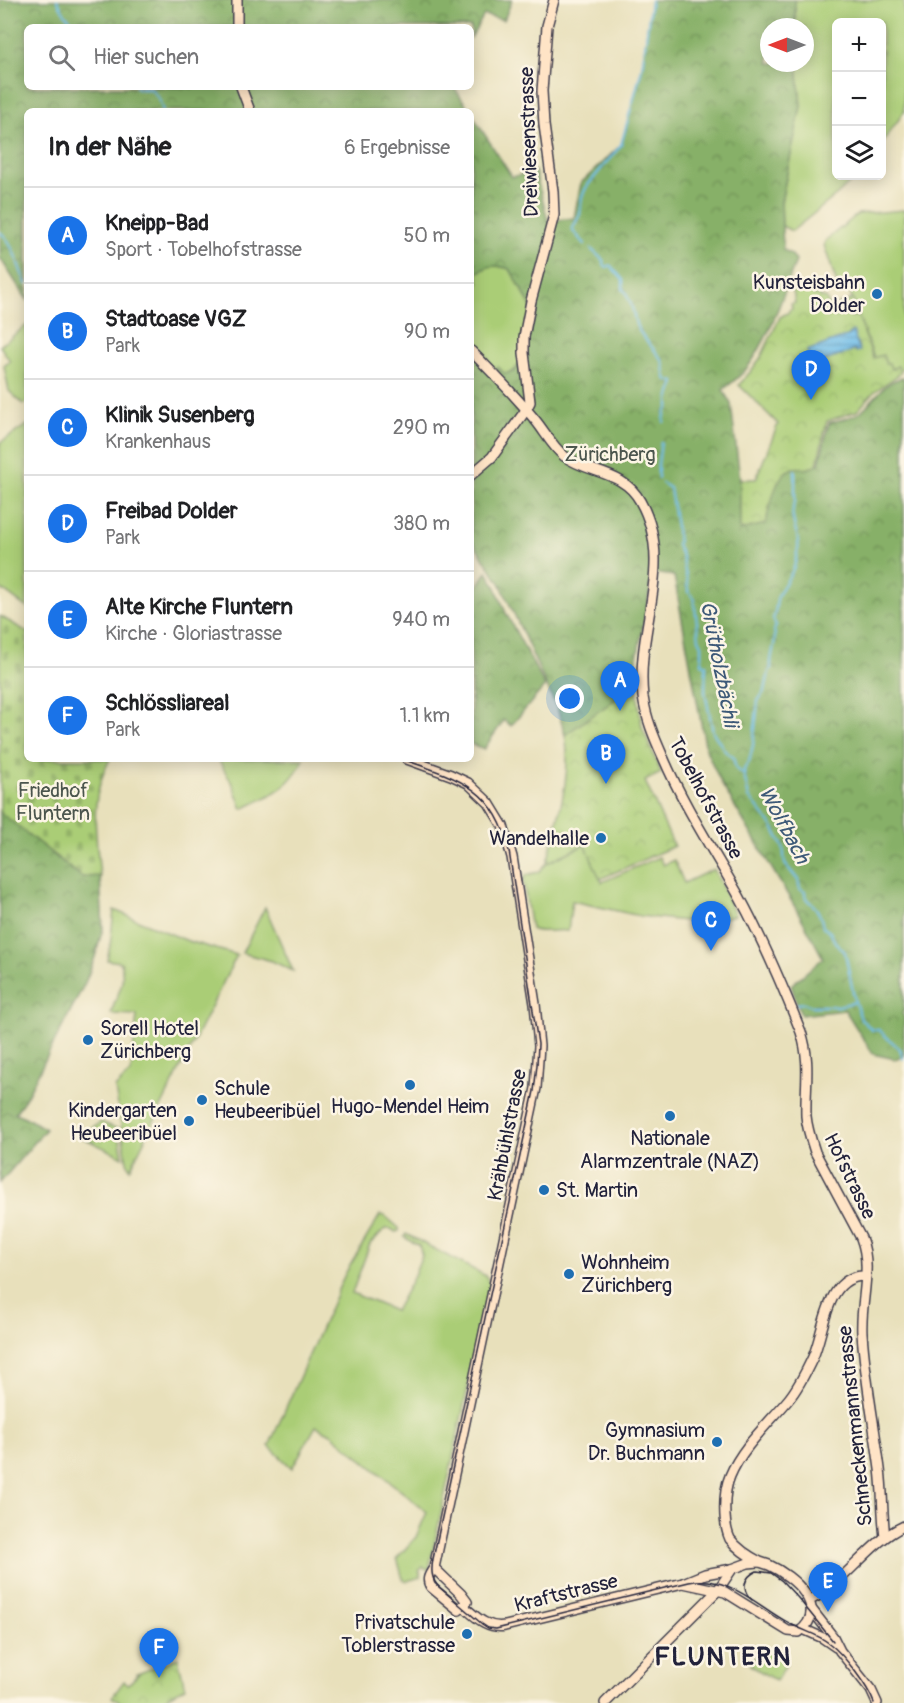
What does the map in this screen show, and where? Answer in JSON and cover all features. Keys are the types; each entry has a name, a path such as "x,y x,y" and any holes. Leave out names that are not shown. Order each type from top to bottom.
{"street":[{"path":"237,0 237,24"},
{"name":"Dreiwiesenstrasse","path":"526,410 530,399 524,353 526,321 554,214 553,191 543,125 542,91 547,26 554,0"},
{"path":"242,90 249,108"},
{"name":"Tobelhofstrasse","path":"474,354 526,410 560,452 576,462 624,482 636,494 644,508 655,543 657,560 642,666 648,718 680,795 740,898 792,1010"},
{"path":"474,472 492,457 526,410"},
{"name":"Krähbühlstrasse","path":"415,762 451,775 472,786 489,803 503,826 512,857 535,1004 539,1046 536,1088 434,1568 428,1576 430,1586 463,1606"},
{"name":"Hofstrasse","path":"792,1010 807,1051 806,1115 814,1152 861,1238 866,1253"},
{"name":"Schneckenmannstrasse","path":"866,1253 861,1318 863,1349 878,1454 885,1537"},
{"path":"866,1276 858,1275 849,1279 833,1294 814,1355 803,1376 789,1399 752,1440 730,1475 724,1499 728,1534 733,1543 759,1562 768,1564 788,1577 811,1605 840,1651 871,1690 877,1703"},
{"path":"803,1629 807,1623 811,1605 885,1537 904,1526"},
{"name":"Kraftstrasse","path":"463,1606 485,1624 499,1627 687,1583 705,1574 759,1562"},
{"path":"434,1568 461,1594 463,1606"},
{"path":"605,1703 718,1590 732,1569"},
{"path":"687,1583 698,1594 701,1605"},
{"name":"Kraftstrasse","path":"687,1583 718,1590 788,1631 796,1632 803,1629 823,1638 840,1651"}],"green space":[{"path":"0,0 512,0 504,20 484,15 474,33 474,24 24,24 24,90 456,90 468,108 24,108 24,295 0,258"},
{"name":"Zürichberg","path":"651,0 795,0 795,18 760,18 760,72 798,72 801,106 781,202 783,249 796,261 763,343 745,371 723,390 731,404 740,479 740,529 785,471 798,466 806,469 819,464 829,423 857,414 885,386 904,378 904,1011 902,1013 904,1017 904,1056 895,1059 873,1054 845,1010 801,1015 791,985 823,958 722,785 706,750 674,576 653,573 636,663 636,685 565,735 558,711 500,583 474,544 474,345 495,369 498,367 505,374 514,371 527,356 532,308 510,269 496,266 481,270 476,273 479,283 474,287 474,118 512,177 535,171 548,221 574,218 581,183 621,145 642,68"},
{"path":"795,0 904,0 904,112 886,137 886,18 832,18 832,180 853,180 792,231 782,226 781,202 801,106 798,72 814,72 814,18 795,18"},
{"name":"Kunsteisbahn Dolder","path":"904,210 904,368 900,370 898,367 891,369 874,358 858,315 851,317 848,307 854,305 848,287 841,288 837,284 824,245 826,240 858,214"},
{"path":"490,266 510,269 532,308 527,356 514,371 505,374 495,369 474,345 474,287 479,282 476,273"},
{"path":"802,284 810,286 815,295 819,294 821,298 826,298 830,309 853,299 855,305 848,308 851,317 858,315 873,358 883,355 886,364 889,363 891,369 898,366 901,373 874,392 857,411 827,421 817,465 806,469 788,470 777,485 765,524 740,530 740,479 756,479 778,424 739,385 761,357 780,317 792,309 791,304 795,303 793,291"},
{"path":"24,327 24,404 9,391 4,366 10,361 0,346"},
{"path":"24,427 24,606 0,588 0,443"},
{"path":"487,572 545,686 511,726 504,720 484,749 474,745 474,592"},
{"name":"Friedhof Fluntern","path":"0,616 24,630 24,762 109,762 96,802 100,876 82,877 0,812"},
{"path":"636,685 642,727 661,773 645,781 674,846 600,879 585,844 547,863 565,783 567,750 565,735"},
{"path":"220,762 302,762 286,784 242,809 233,785"},
{"path":"0,812 82,877 100,876 103,928 85,983 25,1099 15,1113 46,1129 0,1183"},
{"path":"586,844 602,882 659,857 663,865 674,860 684,883 714,869 735,915 710,922 695,922 640,916 572,901 568,931 531,929 523,880 526,875 539,872 547,863"},
{"path":"265,907 293,971 272,961 242,953"},
{"path":"114,910 188,941 237,955 130,1169 115,1088 131,1072 137,1015 111,1014 122,978 121,962 107,960"},
{"path":"101,1122 118,1129 123,1157 79,1136"},
{"path":"380,1215 385,1216 399,1228 399,1231 385,1229 370,1244 352,1293 395,1311 412,1280 422,1255 419,1246 404,1237 406,1234 486,1276 490,1284 429,1569 423,1567 419,1571 421,1577 407,1581 403,1579 397,1558 416,1537 427,1512 331,1434 316,1426 292,1468 269,1446 345,1274"},
{"path":"761,1647 787,1663 776,1681 750,1665"},
{"path":"178,1658 185,1687 158,1703 121,1703 112,1697 124,1681 128,1684 137,1674"}],"water":[{"path":"853,331 860,351 855,350 812,364 807,351 850,335"}],"waterway":[{"path":"57,0 74,24"},
{"name":"Grütholzbächli","path":"585,244 572,230 580,214 582,196 587,186 621,145 642,68 651,0"},
{"path":"152,90 159,99 162,108"},
{"path":"0,232 13,250 24,279"},
{"name":"Grütholzbächli","path":"591,249 603,260 605,266 610,265 623,280 623,290 627,293 637,327 663,362 667,380 675,382 664,422"},
{"name":"Grütholzbächli","path":"658,478 661,442"},
{"name":"Wolfbach","path":"795,470 793,520 798,538 798,549 795,565 777,599 773,619 776,626 771,668 765,690 758,701 753,745 744,775 749,797 773,827 783,847 785,864 798,880 800,889 805,892 805,897 818,911 823,927 830,932 835,942 845,952 855,1002 861,1019 872,1030 879,1030 900,1049 903,1059"},
{"name":"Grütholzbächli","path":"662,483 670,488 677,545 682,556 688,591 694,599 699,639 702,645 702,663 706,665 705,692 713,732 725,751 733,757 736,769 744,775"},
{"path":"796,1004 838,1006 855,1002"}],"tram line":[{"path":"411,762 456,779 471,788 495,813 503,830 509,851 538,1044 534,1091 433,1559 434,1581 482,1624 496,1629 689,1582 717,1583 742,1593 789,1623 830,1644 855,1671 874,1703"},
{"path":"752,1600 746,1592 746,1580 757,1571 771,1573 798,1598 833,1641"}],"place":[{"name":"Kunsteisbahn Dolder","path":"877,294"},
{"name":"Freibad Dolder","path":"811,400"},
{"name":"Kneipp-Bad","path":"620,711"},
{"name":"Stadtoase VGZ","path":"606,784"},
{"name":"Wandelhalle","path":"601,838"},
{"name":"Klinik Susenberg","path":"711,951"},
{"name":"Sorell Hotel Zürichberg","path":"88,1040"},
{"name":"Hugo-Mendel Heim","path":"410,1085"},
{"name":"Schule Heubeeribüel","path":"202,1100"},
{"name":"Nationale Alarmzentrale (NAZ)","path":"670,1116"},
{"name":"Kindergarten Heubeeribüel","path":"189,1121"},
{"name":"St. Martin","path":"544,1190"},
{"name":"Wohnheim Zürichberg","path":"569,1274"},
{"name":"Gymnasium Dr. Buchmann","path":"717,1442"},
{"name":"Alte Kirche Fluntern","path":"828,1612"},
{"name":"Privatschule Toblerstrasse","path":"467,1634"},
{"name":"Schlössliareal","path":"159,1678"}],"district":[{"name":"FLUNTERN","path":"723,1657"}]}
